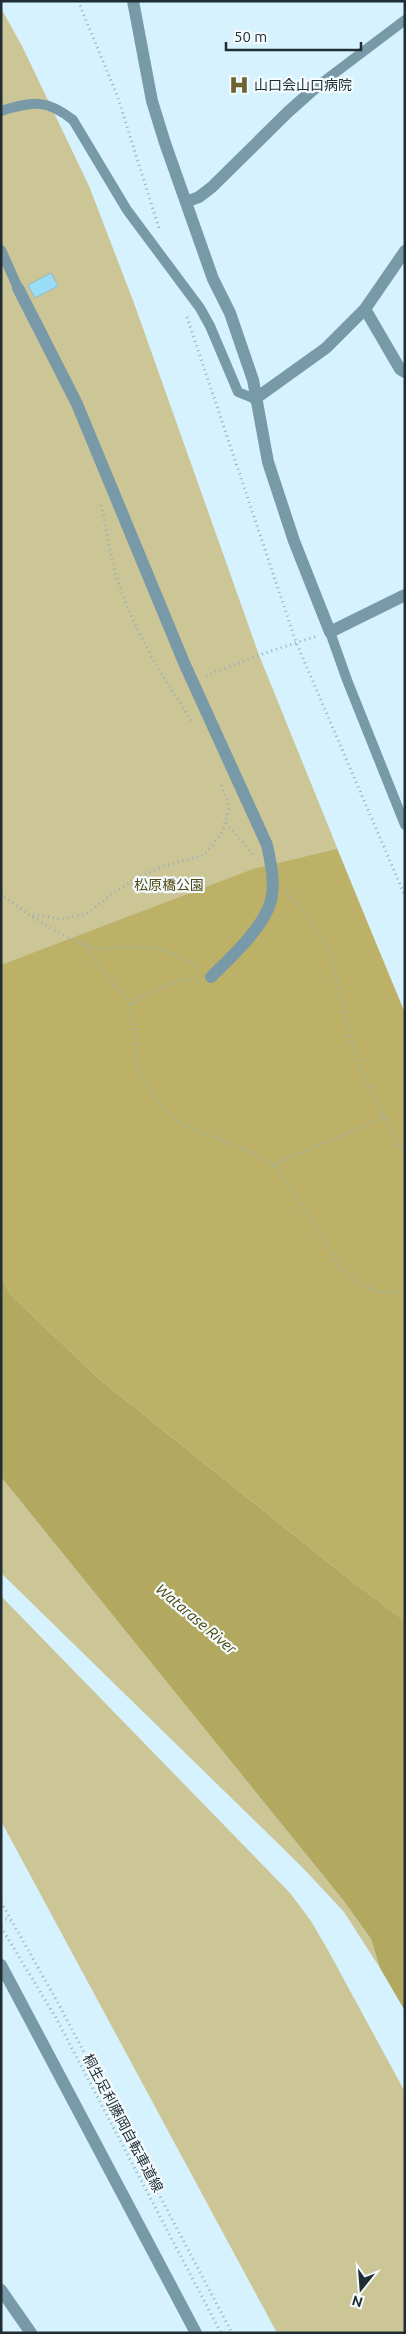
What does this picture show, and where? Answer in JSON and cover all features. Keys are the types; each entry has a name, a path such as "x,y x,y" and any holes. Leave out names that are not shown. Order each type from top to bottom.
{"street":[{"path":"133,1 152,100 213,279 230,313 253,380 268,462 294,541 330,632 405,595"},
{"path":"186,202 199,197 212,187 315,88"},
{"path":"255,399 326,348 365,309 405,251"},
{"path":"18,288 77,404 192,682 267,845 272,876 271,903 254,930 211,976"},
{"path":"365,309 400,369 405,372"},
{"path":"1,1965 196,2333"},
{"path":"1,2290 31,2333"}],"lane":[{"path":"315,88 405,20"},
{"path":"1,112 22,104 43,103 60,109 73,120 127,210 200,308 210,326 238,392 255,399"},
{"path":"1,250 18,288"},
{"path":"330,632 346,680 405,825"}],"path":[{"path":"78,1 118,95 161,235"},
{"path":"185,311 296,642 405,896"},
{"path":"100,501 119,586 134,622 196,726"},
{"path":"192,682 296,642 330,632"},
{"path":"32,915 62,919 88,913 111,894 139,877 164,866 204,855 222,833 229,807 220,781"},
{"path":"225,823 255,856"},
{"path":"272,876 310,916 331,955 348,1029 363,1075 405,1157"},
{"path":"1,893 20,909 83,944 105,949 148,947 167,950 211,976"},
{"path":"83,944 131,1004 140,1073 154,1097 178,1123 250,1152 273,1166 296,1195 340,1269 359,1283 379,1292 405,1290"},
{"path":"131,1004 148,992 170,982 211,976"},
{"path":"273,1166 384,1117"},
{"path":"1,1902 62,2011 232,2333"},
{"path":"1,1917 12,1921"},
{"name":"桐生足利藤岡自転車道線","path":"1,1927 56,2018 221,2333"}],"green space":[{"name":"松原橋公園","path":"1,8 22,46 89,186 134,303 259,655 402,1008 1,974"},
{"path":"1,1477 343,1900 371,1939 380,1968 344,1912 302,1867 1,1573"},
{"path":"1,1596 290,1893 311,1921 329,1952 405,2092 405,2333 277,2333 1,1821"}],"shaded area":[{"path":"337,849 405,1013 405,1621 345,1576 98,1378 10,1294 1,1275 1,965 253,869"}],"water":[{"name":"Watarase River","path":"1,1275 10,1294 98,1378 345,1576 405,1621 405,2011 380,1968 371,1939 343,1900 1,1477"}],"building":[{"path":"51,273 58,286 35,298 28,285"}],"place":[{"name":"山口会山口病院","path":"239,85"}]}
